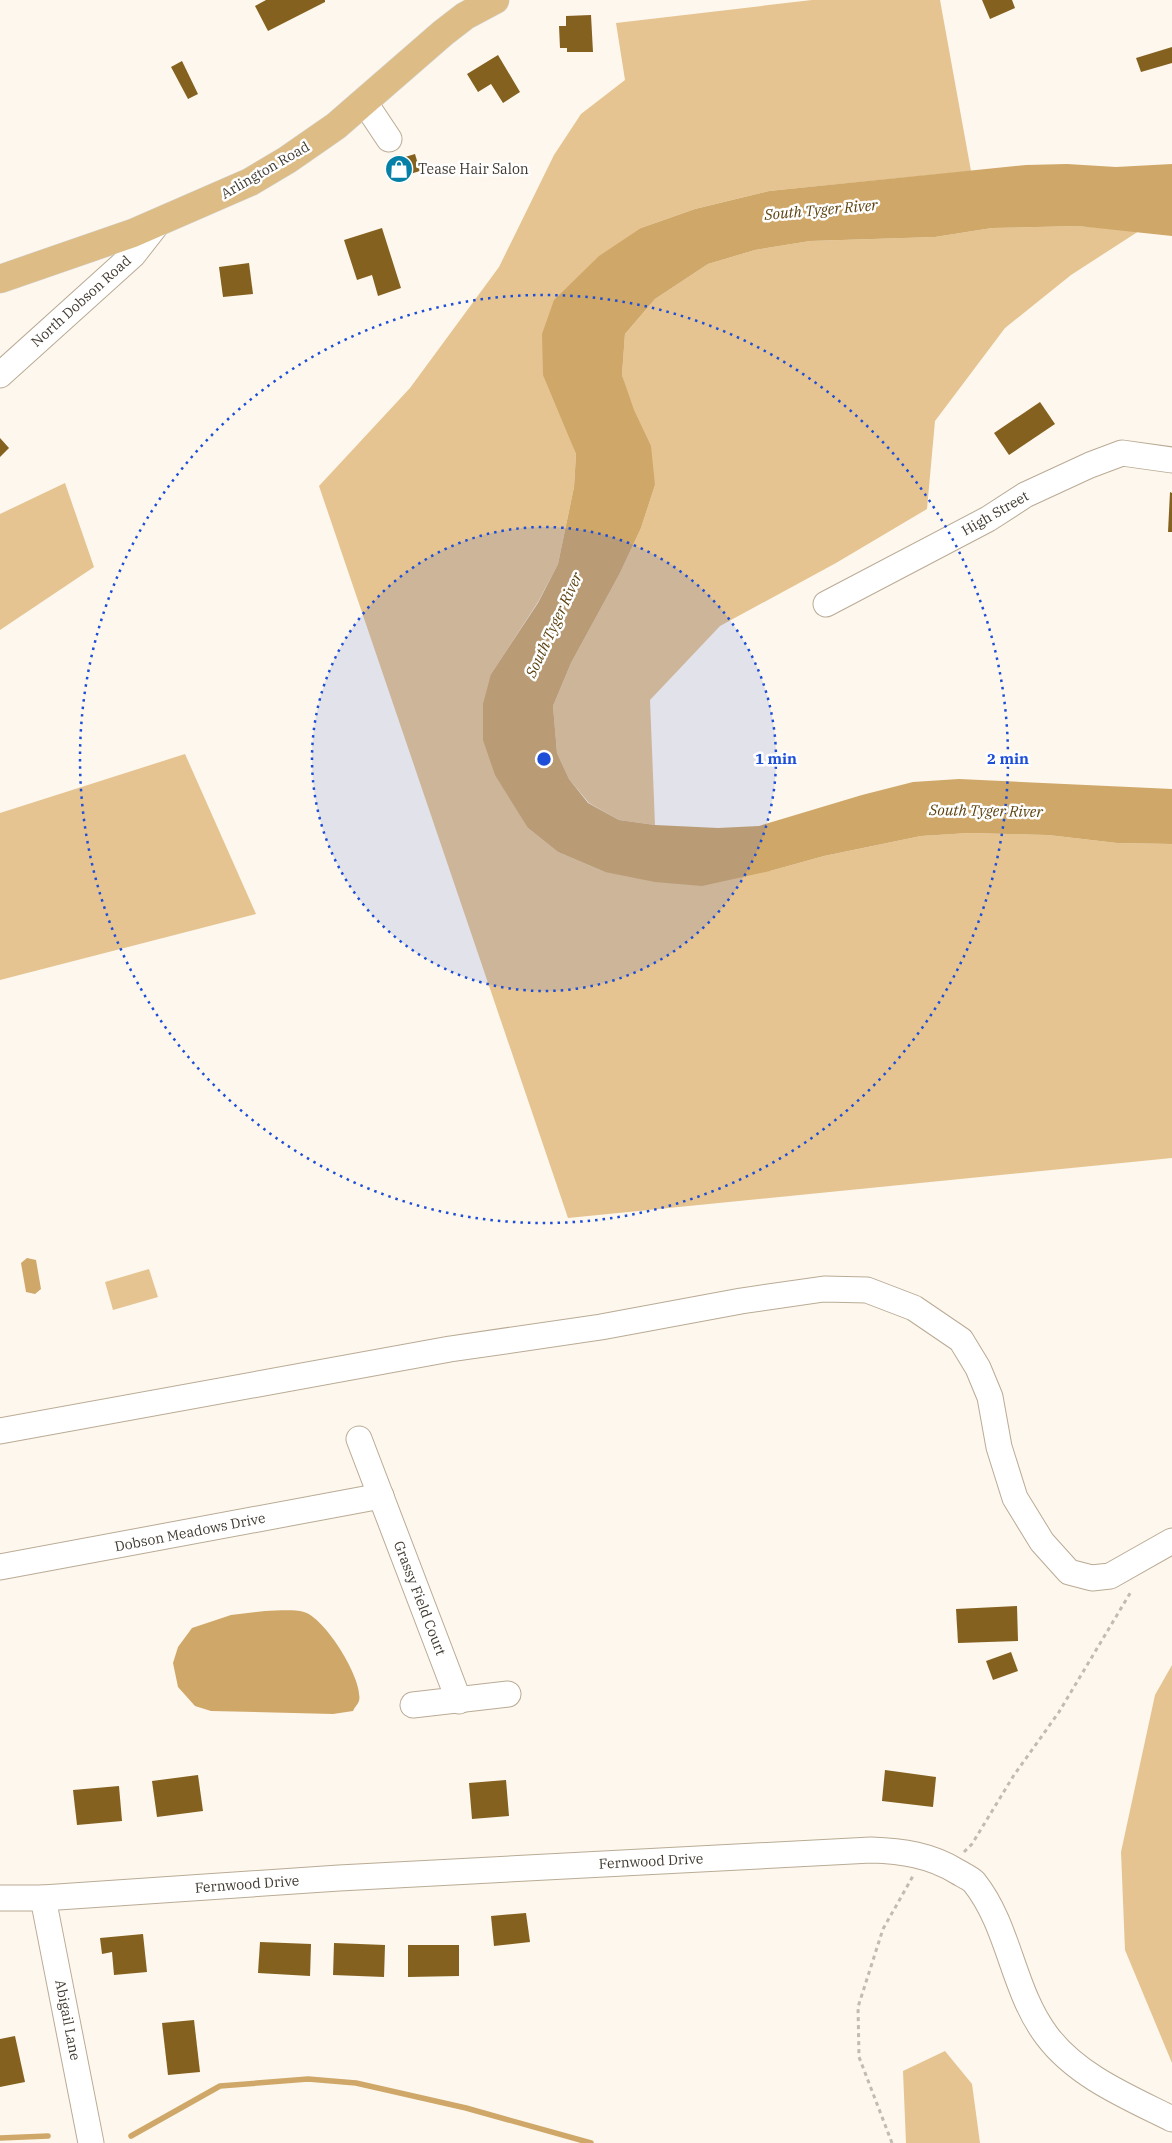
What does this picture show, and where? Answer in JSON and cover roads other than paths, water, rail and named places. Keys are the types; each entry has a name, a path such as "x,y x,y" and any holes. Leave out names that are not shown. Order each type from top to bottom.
{"main road":[{"name":"Arlington Road","path":"0,279 158,223 250,182 287,160 365,103 443,33 465,16 495,0"}],"street":[{"path":"365,103 388,139"},
{"name":"North Dobson Road","path":"0,375 133,255 158,223"},
{"name":"High Street","path":"826,604 988,519 1025,495 1090,465 1122,453 1172,460"},
{"path":"0,1431 450,1349 601,1327 740,1301 824,1289 867,1290 914,1308 961,1340 978,1368 990,1396 999,1447 1016,1498 1042,1542 1069,1572 1092,1578 1110,1576 1147,1557 1172,1541"},
{"name":"Grassy Field Court","path":"359,1439 459,1701"},
{"name":"Dobson Meadows Drive","path":"0,1567 381,1496"},
{"path":"413,1705 508,1694"},
{"name":"Fernwood Drive","path":"0,1898 43,1898 339,1878 871,1850 898,1851 925,1856 950,1867 973,1881 986,1902 1036,2020 1059,2050 1105,2084 1172,2119"},
{"name":"Abigail Lane","path":"43,1898 91,2143"}],"water":[{"name":"South Tyger River","path":"1067,164 1116,167 1172,164 1172,236 1078,226 992,228 935,237 810,241 755,250 708,264 655,299 625,334 622,375 634,410 651,446 655,485 641,528 620,573 571,663 553,706 557,753 569,779 588,803 619,820 655,825 718,828 759,826 862,795 913,782 959,779 1172,789 1172,844 1117,843 1048,835 969,833 921,836 824,856 770,871 702,886 655,882 605,872 558,852 528,828 495,775 483,740 483,704 491,674 538,603 558,564 574,487 576,454 543,375 542,334 554,300 599,256 641,228 695,209 769,191 1026,165"},
{"path":"27,1258 36,1260 41,1289 35,1294 26,1292 21,1263"},
{"path":"289,1610 304,1612 322,1625 341,1651 355,1679 359,1691 359,1701 353,1711 333,1714 211,1711 195,1706 178,1687 173,1663 178,1647 192,1628 231,1615"}],"waterway":[{"path":"131,2136 220,2086 308,2079 356,2083 466,2108 591,2143"},
{"path":"0,2138 48,2136"}],"place":[{"name":"Tease Hair Salon","path":"399,169"}]}
